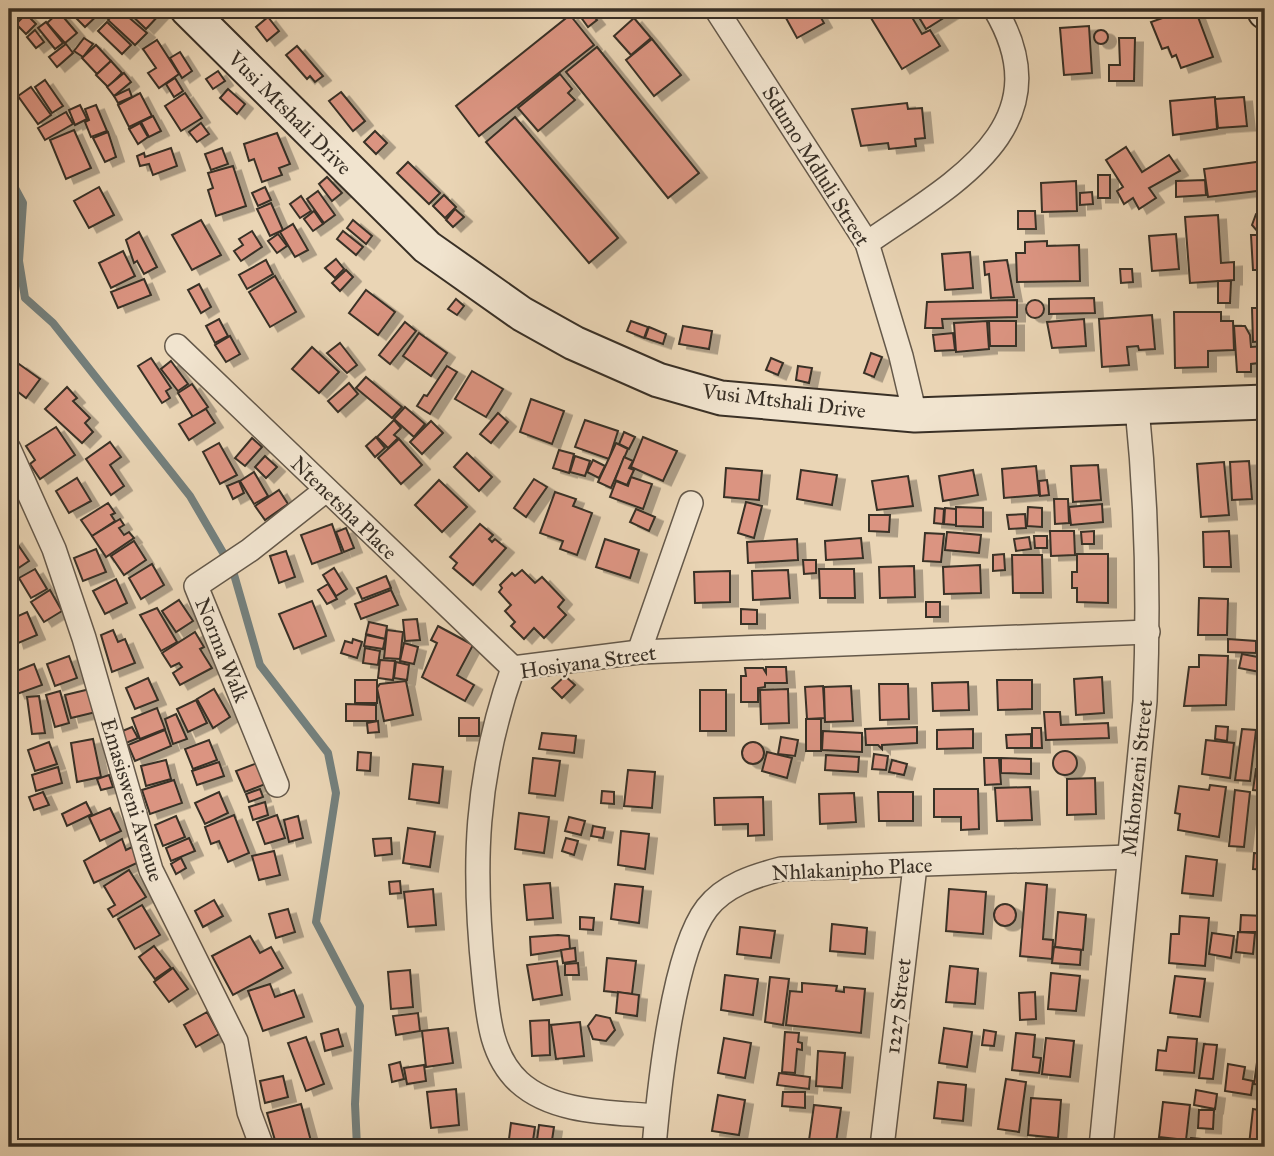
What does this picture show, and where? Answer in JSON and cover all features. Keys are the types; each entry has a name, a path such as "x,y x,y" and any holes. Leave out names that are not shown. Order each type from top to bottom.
{"street":[{"name":"Vusi Mtshali Drive","path":"187,9 427,247 522,314 574,343 658,380 721,398 915,415 1265,402"},
{"name":"Sdumo Mdluli Street","path":"716,9 867,243 901,356 915,415"},
{"path":"867,243 976,163 1001,136 1013,108 1018,71 1009,33 995,9"},
{"name":"Ntenetsha Place","path":"177,346 513,668"},
{"name":"Mkhonzeni Street","path":"1101,1147 1142,741 1148,632 1143,466 1137,408"},
{"name":"Emasisweni Avenue","path":"9,449 63,575 151,870 236,1041 248,1112 262,1147"},
{"name":"Norma Walk","path":"277,785 196,586 250,550 326,490"},
{"path":"639,653 691,503"},
{"name":"Hosiyana Street","path":"656,1116 584,1109 548,1100 519,1082 497,1054 489,1017 476,903 476,854 482,789 500,705 513,668 639,653 1148,632"},
{"name":"Nhlakanipho Place","path":"654,1147 656,1116 682,957 707,907 748,877 781,869 1129,857"},
{"name":"1227 Street","path":"882,1147 915,866"}],"building":[{"path":"83,9 104,9 85,27 75,17"},
{"path":"119,9 147,33 135,45 108,20"},
{"path":"125,9 154,9 160,14 146,29"},
{"path":"588,9 597,20 588,27 580,16"},
{"path":"781,9 816,9 824,23 797,38"},
{"path":"875,9 907,9 922,34 930,30 940,46 902,69 868,13"},
{"path":"914,9 947,9 950,14 926,29"},
{"path":"1195,9 1213,57 1181,68 1176,55 1172,57 1168,47 1162,49 1151,22"},
{"path":"59,12 77,33 65,43 47,23"},
{"path":"26,14 36,24 26,34 16,24"},
{"path":"570,15 594,45 479,136 456,106"},
{"path":"268,17 279,31 267,41 256,27"},
{"path":"634,18 651,38 631,55 614,36"},
{"path":"46,22 63,43 55,49 38,28"},
{"path":"107,22 131,45 122,54 98,31"},
{"path":"1089,26 1092,73 1064,75 1060,28"},
{"path":"35,30 44,42 36,48 27,37"},
{"path":"1098,30 1104,30 1108,37 1104,44 1098,44 1094,40 1094,34"},
{"path":"84,38 93,44 83,57 74,51"},
{"path":"1119,38 1135,38 1134,81 1109,81 1109,65 1120,65"},
{"path":"652,39 681,75 654,96 626,60"},
{"path":"157,40 179,74 159,88 148,73 156,68 143,49"},
{"path":"66,44 73,53 57,67 49,57"},
{"path":"96,45 111,61 97,74 82,58"},
{"path":"297,46 323,76 315,82 310,76 307,79 286,55"},
{"path":"597,47 699,173 668,198 566,72"},
{"path":"180,52 192,71 182,78 170,58"},
{"path":"111,61 122,73 108,87 96,75"},
{"path":"218,71 225,81 213,89 206,79"},
{"path":"124,73 131,82 114,96 107,87"},
{"path":"560,74 572,89 568,93 575,100 538,131 518,108"},
{"path":"175,78 183,91 174,97 166,84"},
{"path":"45,80 63,106 52,113 35,87"},
{"path":"31,87 51,115 38,124 18,96"},
{"path":"129,89 132,97 118,103 114,96"},
{"path":"228,89 245,104 237,114 220,98"},
{"path":"341,92 365,121 353,131 329,101"},
{"path":"140,93 152,116 129,127 118,105"},
{"path":"185,93 202,118 181,131 165,106"},
{"path":"1215,97 1217,129 1173,135 1170,101"},
{"path":"1244,97 1247,126 1218,128 1215,99"},
{"path":"907,103 908,109 922,108 925,138 915,139 916,146 889,149 888,143 861,146 852,109"},
{"path":"80,105 87,119 75,125 69,110"},
{"path":"96,105 107,131 91,137 85,122 89,120 85,109"},
{"path":"66,112 73,124 45,140 38,128"},
{"path":"153,116 161,131 149,137 141,122"},
{"path":"515,117 618,238 589,263 486,142"},
{"path":"140,123 148,137 138,144 129,129"},
{"path":"201,123 209,134 197,142 189,132"},
{"path":"74,130 91,168 66,179 50,140"},
{"path":"375,131 387,143 376,154 364,142"},
{"path":"108,132 116,157 105,162 93,138"},
{"path":"277,133 290,164 279,168 282,175 262,182 254,159 249,161 244,144"},
{"path":"1126,147 1142,172 1169,155 1180,171 1149,188 1156,198 1139,209 1133,198 1124,204 1117,191 1123,187 1106,160"},
{"path":"171,148 177,166 153,175 149,164 140,166 137,156 144,153 145,157"},
{"path":"222,148 228,164 211,170 205,154"},
{"path":"1264,161 1265,190 1208,197 1204,169"},
{"path":"408,162 440,193 429,204 397,173"},
{"path":"233,166 246,206 216,216 208,190 213,188 208,173"},
{"path":"1098,175 1110,175 1110,198 1098,198"},
{"path":"327,177 342,193 332,201 319,184"},
{"path":"1205,180 1206,195 1176,197 1176,181"},
{"path":"1076,181 1077,211 1042,212 1041,183"},
{"path":"99,187 114,215 89,228 74,201"},
{"path":"265,187 271,200 258,206 252,193"},
{"path":"318,191 335,215 324,223 307,199"},
{"path":"1092,192 1093,204 1080,205 1080,193"},
{"path":"444,195 456,207 445,218 433,206"},
{"path":"301,196 311,211 300,218 290,204"},
{"path":"271,203 283,230 270,236 257,209"},
{"path":"455,209 464,217 453,227 446,220"},
{"path":"314,211 323,224 313,231 304,219"},
{"path":"1018,211 1035,211 1036,229 1018,229"},
{"path":"1265,212 1265,231 1258,232 1252,225 1256,214"},
{"path":"1218,215 1221,263 1234,262 1234,280 1190,283 1185,217"},
{"path":"201,220 221,255 192,270 172,235"},
{"path":"353,220 372,236 366,244 347,228"},
{"path":"293,224 308,250 295,257 280,232"},
{"path":"252,231 262,247 241,261 234,251 243,245 239,239"},
{"path":"343,231 363,247 356,255 337,239"},
{"path":"139,232 157,267 144,274 137,261 134,263 126,240"},
{"path":"278,234 287,246 277,253 268,241"},
{"path":"1176,234 1179,269 1152,271 1149,236"},
{"path":"1251,235 1265,235 1265,270 1253,270"},
{"path":"1047,241 1047,246 1079,245 1080,281 1017,282 1016,253 1025,253 1025,242"},
{"path":"123,251 135,276 111,288 99,263"},
{"path":"970,252 973,288 945,290 942,254"},
{"path":"336,259 344,269 335,278 325,268"},
{"path":"266,260 273,274 247,289 239,275"},
{"path":"1007,260 1014,297 991,298 989,274 985,275 984,262"},
{"path":"1120,269 1132,269 1133,282 1121,283"},
{"path":"346,270 353,277 340,291 332,283"},
{"path":"275,276 296,312 270,327 249,292"},
{"path":"144,279 151,295 118,308 111,292"},
{"path":"1218,281 1231,281 1230,303 1218,303"},
{"path":"199,284 211,307 201,313 188,290"},
{"path":"366,290 395,312 378,335 349,313"},
{"path":"1094,298 1095,313 1049,314 1049,299"},
{"path":"456,299 464,306 457,315 448,309"},
{"path":"1017,300 1017,317 942,319 943,328 925,328 927,302"},
{"path":"1035,300 1041,303 1044,309 1041,315 1035,318 1029,315 1026,309 1029,303"},
{"path":"1252,308 1265,308 1265,341 1253,342"},
{"path":"1174,312 1221,312 1221,321 1233,321 1234,350 1208,351 1208,367 1175,368"},
{"path":"1152,315 1155,349 1139,350 1138,346 1127,347 1129,365 1102,367 1099,319"},
{"path":"219,319 228,336 215,343 206,326"},
{"path":"1084,319 1086,346 1052,348 1047,322"},
{"path":"631,321 648,327 644,338 627,331"},
{"path":"987,321 989,349 956,352 954,323"},
{"path":"989,321 1016,321 1016,346 990,346"},
{"path":"405,322 416,331 390,364 379,355"},
{"path":"683,326 712,331 709,349 679,344"},
{"path":"1234,326 1245,326 1250,335 1251,347 1265,346 1265,357 1259,357 1259,363 1251,364 1251,372 1237,372"},
{"path":"649,327 666,334 663,344 645,338"},
{"path":"419,333 447,353 431,376 403,356"},
{"path":"953,333 955,350 935,351 933,335"},
{"path":"230,336 240,354 226,362 215,345"},
{"path":"340,343 357,365 347,373 327,353"},
{"path":"312,347 339,372 319,393 292,369"},
{"path":"871,353 882,357 874,377 864,373"},
{"path":"151,358 171,388 166,391 170,398 162,403 138,366"},
{"path":"771,358 783,363 778,375 766,370"},
{"path":"171,361 188,384 178,391 161,369"},
{"path":"19,364 40,379 26,398 9,385 9,378"},
{"path":"447,366 457,372 430,414 417,406"},
{"path":"798,366 812,368 809,383 796,380"},
{"path":"472,371 503,389 486,417 455,399"},
{"path":"366,377 402,407 392,418 356,388"},
{"path":"349,383 358,394 338,412 328,401"},
{"path":"192,384 208,407 193,417 178,393"},
{"path":"67,387 77,398 73,401 90,418 85,423 93,432 82,443 45,409"},
{"path":"531,399 564,411 552,444 520,432"},
{"path":"405,407 425,424 414,437 394,419"},
{"path":"206,409 215,423 189,440 179,424"},
{"path":"498,413 508,422 491,443 480,434"},
{"path":"394,420 401,428 394,435 398,438 388,448 377,437"},
{"path":"585,420 618,431 609,459 575,447"},
{"path":"431,421 443,433 422,454 410,442"},
{"path":"56,427 75,455 40,479 30,464 35,460 26,446"},
{"path":"624,432 635,437 629,449 619,444"},
{"path":"376,437 385,448 375,457 366,446"},
{"path":"643,437 677,451 663,481 631,467"},
{"path":"252,438 262,447 245,466 235,458"},
{"path":"399,439 422,465 401,484 378,458"},
{"path":"110,442 121,457 110,465 124,486 111,495 86,459"},
{"path":"219,443 237,475 220,484 203,452"},
{"path":"616,443 628,449 611,488 598,482"},
{"path":"559,450 574,454 569,473 553,468"},
{"path":"467,453 492,477 479,491 454,467"},
{"path":"265,456 277,467 266,478 255,467"},
{"path":"575,456 590,461 585,476 570,472"},
{"path":"624,457 633,461 629,468 634,470 627,485 615,480"},
{"path":"593,460 605,466 599,478 587,472"},
{"path":"1249,461 1252,499 1232,500 1230,462"},
{"path":"1224,462 1229,515 1201,517 1197,464"},
{"path":"1098,465 1101,500 1073,502 1071,466"},
{"path":"1036,466 1039,495 1004,498 1002,469"},
{"path":"726,468 762,471 759,500 724,497"},
{"path":"801,470 837,475 832,505 797,499"},
{"path":"973,470 978,495 943,501 939,476"},
{"path":"254,472 268,496 254,504 240,481"},
{"path":"908,476 913,506 877,510 872,481"},
{"path":"631,477 652,484 643,509 610,497 616,481 628,486"},
{"path":"77,478 91,501 69,513 56,491"},
{"path":"534,479 547,487 526,517 514,508"},
{"path":"439,480 467,507 442,532 415,505"},
{"path":"1047,480 1049,495 1040,496 1039,481"},
{"path":"239,481 244,493 233,499 227,486"},
{"path":"279,490 288,504 265,520 255,506"},
{"path":"555,492 576,499 573,506 592,513 577,555 560,549 563,541 540,533"},
{"path":"1054,499 1068,499 1069,523 1055,524"},
{"path":"746,502 762,506 754,538 738,533"},
{"path":"108,503 115,513 111,515 115,521 92,536 81,520"},
{"path":"1102,504 1103,522 1071,525 1069,507"},
{"path":"956,507 983,508 983,527 956,526"},
{"path":"1028,507 1042,508 1042,527 1027,526"},
{"path":"935,508 944,509 943,524 934,523"},
{"path":"945,508 956,509 956,525 944,524"},
{"path":"636,509 655,517 649,531 630,522"},
{"path":"1025,514 1026,528 1009,529 1007,515"},
{"path":"869,515 890,515 889,532 869,531"},
{"path":"120,519 124,525 119,528 124,535 129,532 134,538 106,557 92,536"},
{"path":"332,524 342,553 312,564 301,535"},
{"path":"480,524 493,535 489,539 492,542 495,539 506,548 473,585 453,568 457,563 450,557"},
{"path":"346,528 354,548 344,552 336,532"},
{"path":"1050,531 1074,531 1075,555 1051,556"},
{"path":"1094,531 1094,544 1082,544 1081,532"},
{"path":"1229,531 1231,567 1204,567 1203,532"},
{"path":"947,532 981,535 979,553 945,550"},
{"path":"925,533 944,534 941,562 923,561"},
{"path":"1034,536 1047,536 1047,548 1035,548"},
{"path":"1029,537 1031,549 1016,551 1014,539"},
{"path":"861,538 863,558 826,560 825,541"},
{"path":"14,539 29,561 11,573 9,543"},
{"path":"605,539 639,550 630,578 596,567"},
{"path":"797,539 798,560 748,563 747,542"},
{"path":"134,541 146,560 124,575 111,556"},
{"path":"96,549 106,572 83,581 74,558"},
{"path":"286,551 295,577 279,583 270,556"},
{"path":"1004,554 1005,570 993,571 993,555"},
{"path":"1077,554 1108,554 1108,603 1077,602 1077,588 1072,588 1072,572 1077,572"},
{"path":"1012,555 1042,555 1043,593 1013,593"},
{"path":"803,560 816,560 816,573 804,574"},
{"path":"152,564 164,585 141,599 129,578"},
{"path":"980,565 981,593 944,594 943,567"},
{"path":"914,566 915,597 880,598 879,567"},
{"path":"334,568 347,589 336,596 323,575"},
{"path":"35,569 47,589 31,598 19,578"},
{"path":"819,569 854,569 855,598 820,598"},
{"path":"522,570 535,583 542,577 564,600 558,607 566,615 544,638 534,628 524,639 511,626 515,622 505,611 511,605 499,592 502,588 500,585 512,573 515,576"},
{"path":"788,570 790,598 753,600 752,571"},
{"path":"730,571 730,602 695,603 694,572"},
{"path":"386,576 391,588 362,599 357,588"},
{"path":"116,579 127,603 105,614 93,591"},
{"path":"328,584 337,599 327,604 318,590"},
{"path":"50,590 62,611 44,622 31,602"},
{"path":"391,590 398,605 361,619 355,604"},
{"path":"1199,598 1228,599 1227,635 1198,635"},
{"path":"179,600 193,621 176,632 162,611"},
{"path":"312,601 326,636 294,649 279,614"},
{"path":"926,602 940,602 940,617 926,617"},
{"path":"157,608 177,642 161,651 140,615"},
{"path":"741,609 757,610 757,624 741,624"},
{"path":"27,612 37,635 16,644 9,620"},
{"path":"417,619 420,640 405,641 403,620"},
{"path":"369,622 387,626 385,639 366,634"},
{"path":"438,626 473,645 457,675 474,685 465,701 422,677 437,643 431,640"},
{"path":"113,630 118,642 125,639 135,663 112,672 101,635"},
{"path":"387,630 403,632 400,659 384,658"},
{"path":"195,632 204,647 200,649 212,668 180,685 173,673 182,667 179,663 171,667 162,653"},
{"path":"366,635 385,639 383,649 364,646"},
{"path":"353,639 362,642 357,658 341,653 345,641 352,643"},
{"path":"1228,639 1256,641 1256,653 1228,652"},
{"path":"404,643 418,647 414,664 400,661"},
{"path":"365,648 380,651 378,665 363,663"},
{"path":"1242,654 1263,658 1260,672 1239,668"},
{"path":"1199,655 1228,656 1226,705 1184,706 1189,667 1199,667"},
{"path":"69,656 77,678 55,686 47,664"},
{"path":"380,660 395,661 393,680 378,678"},
{"path":"396,662 409,665 407,680 394,678"},
{"path":"34,664 42,685 17,694 9,674"},
{"path":"766,667 786,667 787,683 765,683 765,687 758,688 758,702 741,702 741,676 746,676 745,668 763,668 766,673"},
{"path":"565,676 575,685 562,698 552,688"},
{"path":"1102,677 1104,713 1076,715 1074,679"},
{"path":"148,678 158,700 135,709 126,688"},
{"path":"355,680 377,680 377,703 355,703"},
{"path":"997,680 1032,680 1032,709 998,710"},
{"path":"406,681 413,715 384,721 377,688 380,684"},
{"path":"968,682 969,710 933,711 932,683"},
{"path":"879,684 908,684 909,719 880,720"},
{"path":"823,686 825,718 807,719 805,687"},
{"path":"851,686 853,721 825,722 824,687"},
{"path":"90,689 96,712 71,718 65,695"},
{"path":"214,689 230,717 213,728 197,699"},
{"path":"788,689 789,723 761,724 760,690"},
{"path":"700,690 726,690 726,731 700,731"},
{"path":"60,691 69,723 55,727 46,695"},
{"path":"39,696 45,733 32,734 27,697"},
{"path":"196,700 207,723 188,732 177,709"},
{"path":"346,704 376,705 376,721 346,721"},
{"path":"157,708 165,729 140,739 132,718"},
{"path":"1044,712 1060,712 1061,725 1108,723 1109,738 1046,740"},
{"path":"176,714 187,739 173,744 165,719"},
{"path":"459,718 479,718 479,736 459,736"},
{"path":"806,719 821,719 821,751 806,751"},
{"path":"378,721 379,732 368,733 367,723"},
{"path":"1216,726 1228,727 1227,741 1215,739"},
{"path":"132,727 138,738 126,743 120,732"},
{"path":"917,727 917,743 882,745 882,749 878,745 866,745 865,729"},
{"path":"1032,728 1041,728 1042,748 1032,748"},
{"path":"973,729 973,748 937,749 937,730"},
{"path":"1242,729 1256,730 1250,781 1235,780"},
{"path":"165,730 171,746 135,761 128,745"},
{"path":"823,731 862,733 862,752 822,750"},
{"path":"542,733 576,736 574,753 539,749"},
{"path":"1031,734 1031,748 1007,748 1006,735"},
{"path":"781,737 798,740 795,756 778,754"},
{"path":"93,739 101,777 77,782 71,743"},
{"path":"209,740 217,760 193,769 185,749"},
{"path":"1206,740 1234,743 1230,778 1202,774"},
{"path":"49,742 57,764 35,771 28,750"},
{"path":"753,742 763,749 764,753 757,763 753,764 743,757 742,753 749,743"},
{"path":"1065,751 1074,754 1077,763 1074,772 1065,775 1056,772 1053,763 1056,754"},
{"path":"358,752 371,753 370,771 357,770"},
{"path":"767,752 792,758 787,778 762,771"},
{"path":"874,754 888,756 886,770 872,769"},
{"path":"826,755 859,757 858,772 825,770"},
{"path":"533,758 560,761 555,796 529,793"},
{"path":"984,758 999,758 1001,784 985,785"},
{"path":"1001,758 1031,759 1031,774 1001,773"},
{"path":"166,760 171,779 146,786 141,766"},
{"path":"892,760 907,764 904,775 889,772"},
{"path":"219,762 224,776 197,785 192,771"},
{"path":"260,762 268,783 245,792 236,771"},
{"path":"413,764 443,767 439,803 409,799"},
{"path":"58,767 62,783 36,791 32,775"},
{"path":"1256,769 1265,770 1265,791 1253,790"},
{"path":"628,770 655,772 652,808 624,806"},
{"path":"109,775 113,787 101,790 97,779"},
{"path":"1095,778 1096,814 1067,815 1067,779"},
{"path":"174,780 182,803 150,814 142,790"},
{"path":"1210,785 1226,787 1219,837 1178,830 1180,814 1175,813 1179,786 1209,790"},
{"path":"1030,787 1032,820 997,821 995,788"},
{"path":"260,789 263,797 249,802 246,794"},
{"path":"934,789 978,789 979,829 961,830 961,817 934,817"},
{"path":"1235,790 1250,792 1244,847 1229,846"},
{"path":"602,791 614,792 614,804 601,803"},
{"path":"43,792 49,805 34,810 29,797"},
{"path":"219,792 228,813 205,824 195,803"},
{"path":"878,792 913,792 913,821 879,821"},
{"path":"854,793 856,822 820,824 819,794"},
{"path":"763,797 764,835 748,836 748,824 715,825 714,798"},
{"path":"86,802 92,814 67,826 62,814"},
{"path":"265,802 268,815 253,820 249,807"},
{"path":"110,808 121,831 100,841 89,817"},
{"path":"519,813 549,817 544,853 515,849"},
{"path":"234,815 249,853 228,862 219,841 211,844 205,827"},
{"path":"277,815 285,838 265,844 257,822"},
{"path":"176,816 185,837 163,846 155,825"},
{"path":"298,816 303,838 289,842 284,820"},
{"path":"569,817 585,821 581,835 565,831"},
{"path":"593,826 605,828 603,838 591,836"},
{"path":"408,828 435,832 430,867 403,863"},
{"path":"621,831 649,834 645,869 618,865"},
{"path":"189,838 195,851 171,861 166,848"},
{"path":"391,838 392,854 375,856 373,839"},
{"path":"566,838 578,841 574,855 562,851"},
{"path":"122,839 126,850 132,847 139,862 94,883 84,861"},
{"path":"274,851 280,875 259,880 252,856"},
{"path":"1254,853 1265,854 1265,870 1253,869"},
{"path":"1186,856 1217,860 1213,896 1182,893"},
{"path":"181,858 186,868 176,874 171,864"},
{"path":"129,870 146,897 113,917 108,909 115,905 104,886"},
{"path":"400,881 401,893 390,894 389,882"},
{"path":"550,883 553,918 527,920 524,885"},
{"path":"1026,883 1047,885 1043,939 1053,940 1052,959 1020,956"},
{"path":"615,884 643,887 639,923 611,919"},
{"path":"433,889 436,925 408,927 404,892"},
{"path":"949,889 986,892 983,934 946,931"},
{"path":"214,900 223,916 203,927 195,911"},
{"path":"1005,904 1013,907 1016,915 1013,923 1005,926 997,923 994,915 997,907"},
{"path":"142,905 160,935 135,949 118,919"},
{"path":"288,909 295,932 276,938 269,914"},
{"path":"1058,912 1086,915 1083,950 1055,947"},
{"path":"1241,915 1265,916 1261,932 1240,932"},
{"path":"1180,916 1209,918 1205,966 1169,963 1171,934 1179,934"},
{"path":"580,917 594,918 593,930 580,929"},
{"path":"832,924 867,928 865,954 830,951"},
{"path":"740,927 775,931 771,958 737,954"},
{"path":"1238,932 1255,933 1253,954 1236,952"},
{"path":"1212,933 1234,936 1231,958 1209,954"},
{"path":"250,936 260,953 271,947 283,968 233,995 212,956"},
{"path":"569,936 570,949 531,955 530,937"},
{"path":"154,946 171,968 155,979 139,957"},
{"path":"1054,947 1081,950 1080,965 1052,963"},
{"path":"575,948 576,961 563,963 561,950"},
{"path":"607,958 636,961 632,994 604,991"},
{"path":"557,961 562,995 533,1000 527,965"},
{"path":"578,963 579,975 565,975 565,964"},
{"path":"950,966 978,969 975,1004 946,1002"},
{"path":"173,968 188,989 169,1002 154,982"},
{"path":"410,970 413,1007 391,1009 388,972"},
{"path":"1051,973 1080,976 1076,1011 1048,1009"},
{"path":"725,975 758,979 753,1015 721,1010"},
{"path":"1175,976 1205,979 1200,1017 1170,1013"},
{"path":"770,977 789,979 783,1025 765,1022"},
{"path":"802,983 837,986 836,991 844,992 844,987 865,989 861,1033 786,1025 790,991 802,992"},
{"path":"270,984 275,997 294,990 304,1017 263,1031 248,991"},
{"path":"618,992 639,995 637,1016 616,1013"},
{"path":"1035,992 1036,1019 1020,1020 1019,993"},
{"path":"207,1012 219,1034 196,1047 184,1025"},
{"path":"418,1013 420,1031 396,1035 393,1016"},
{"path":"596,1015 610,1018 615,1030 606,1041 593,1039 588,1026"},
{"path":"549,1020 550,1055 532,1056 530,1021"},
{"path":"580,1022 584,1056 556,1059 551,1025"},
{"path":"448,1028 453,1063 426,1067 422,1031"},
{"path":"944,1028 972,1032 967,1067 939,1063"},
{"path":"338,1029 343,1046 325,1051 321,1034"},
{"path":"984,1030 996,1032 994,1046 982,1045"},
{"path":"785,1032 799,1033 798,1042 802,1043 802,1050 797,1049 795,1073 782,1072"},
{"path":"1016,1033 1035,1035 1033,1057 1041,1058 1039,1073 1012,1070"},
{"path":"306,1037 324,1084 306,1091 288,1043"},
{"path":"1168,1037 1197,1039 1194,1073 1156,1070 1158,1050 1166,1051"},
{"path":"724,1038 751,1043 745,1078 718,1073"},
{"path":"1046,1038 1074,1041 1070,1077 1042,1074"},
{"path":"1204,1044 1217,1045 1213,1079 1199,1078"},
{"path":"1259,1048 1265,1049 1265,1085 1254,1084"},
{"path":"818,1051 845,1053 842,1088 816,1086"},
{"path":"400,1062 404,1079 392,1082 389,1065"},
{"path":"1228,1064 1245,1067 1243,1079 1253,1081 1251,1095 1225,1091"},
{"path":"424,1065 426,1081 407,1084 404,1068"},
{"path":"779,1073 810,1077 809,1089 777,1085"},
{"path":"283,1076 288,1097 265,1103 260,1081"},
{"path":"1006,1079 1026,1082 1019,1132 998,1129"},
{"path":"938,1082 966,1085 963,1121 934,1118"},
{"path":"456,1089 459,1125 431,1128 427,1092"},
{"path":"1196,1090 1217,1094 1215,1109 1194,1105"},
{"path":"783,1092 805,1092 805,1108 782,1106"},
{"path":"718,1095 745,1100 739,1135 712,1131"},
{"path":"1031,1098 1061,1100 1058,1138 1028,1135"},
{"path":"1163,1102 1190,1105 1186,1140 1159,1137"},
{"path":"301,1104 311,1141 277,1147 267,1113"},
{"path":"814,1105 841,1108 836,1143 809,1140"},
{"path":"1253,1109 1265,1111 1265,1146 1249,1145"},
{"path":"1199,1110 1214,1110 1213,1129 1198,1128"},
{"path":"511,1123 535,1127 532,1147 508,1147"},
{"path":"539,1125 554,1127 551,1147 536,1147"},
{"path":"1191,1138 1211,1140 1210,1147 1190,1147"}],"waterway":[{"path":"9,177 23,203 19,261 25,298 53,323 190,496 225,556"},
{"path":"233,571 260,665 328,753 336,793 316,922 360,1006 355,1104 357,1147"}]}
